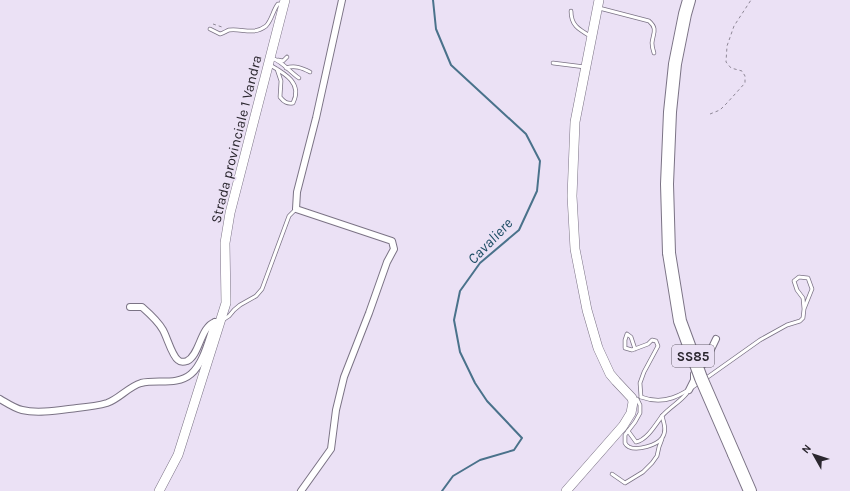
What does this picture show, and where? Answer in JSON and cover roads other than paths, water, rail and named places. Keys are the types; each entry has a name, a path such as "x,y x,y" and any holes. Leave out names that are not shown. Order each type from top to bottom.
{"highway":[{"name":"SS85","path":"689,0 675,64 670,112 667,184 669,253 680,321 701,378 750,491"}],"main road":[{"name":"Strada provinciale 1 Vandra","path":"159,491 178,455 218,322 226,302 225,243 230,213 272,61 284,2"},
{"path":"566,491 623,426 631,413 635,401 610,374 598,348 587,310 576,249 572,196 574,122 598,4"}],"street":[{"path":"301,491 331,449 336,410 344,377 387,262 394,249 392,241 296,209 297,192 316,118 342,0"},
{"path":"130,307 142,307 150,313 162,329 174,355 178,360 183,362 188,360 193,355 211,323 218,322"},
{"path":"0,399 22,410 33,411 91,407 112,401 132,387 142,383 176,381 184,379 191,374 200,362 218,322"},
{"path":"690,390 694,380 694,374 705,362 716,339"}],"lane":[{"path":"210,29 220,34 228,30 253,31 260,29 266,25 271,18 276,6 284,2"},
{"path":"598,4 649,21 653,24 655,32 652,44 654,53"},
{"path":"571,11 571,19 574,25 591,37"},
{"path":"272,61 288,58"},
{"path":"272,61 286,68 299,78"},
{"path":"272,61 277,69 281,81 280,97 284,102 293,103 296,97 295,86 292,81 277,69"},
{"path":"553,63 585,67"},
{"path":"286,68 295,66 301,67 310,72"},
{"path":"218,322 229,316 240,305 256,296 262,289 290,216 296,209"},
{"path":"641,397 660,400 672,398 690,390 760,340 787,325 800,321 803,318 803,298 797,290 794,281 799,277 808,278 812,288 804,309"},
{"path":"635,349 631,337 627,334 625,340 626,348 632,350 635,349 648,344 652,340 656,341 658,346 644,372 640,383 641,397"},
{"path":"628,431 636,442 640,441 654,427 662,416 690,390"},
{"path":"641,397 635,401 640,405 640,413 628,431 625,443 628,447 637,449 651,445 662,438"},
{"path":"612,474 625,483 643,472 657,456 658,447 666,429 662,416"}],"waterway":[{"name":"Cavaliere","path":"433,0 436,29 451,65 526,134 540,161 537,191 519,230 480,263 460,291 454,320 460,352 475,383 487,401 522,438 514,450 480,460 453,476 442,491"}]}
